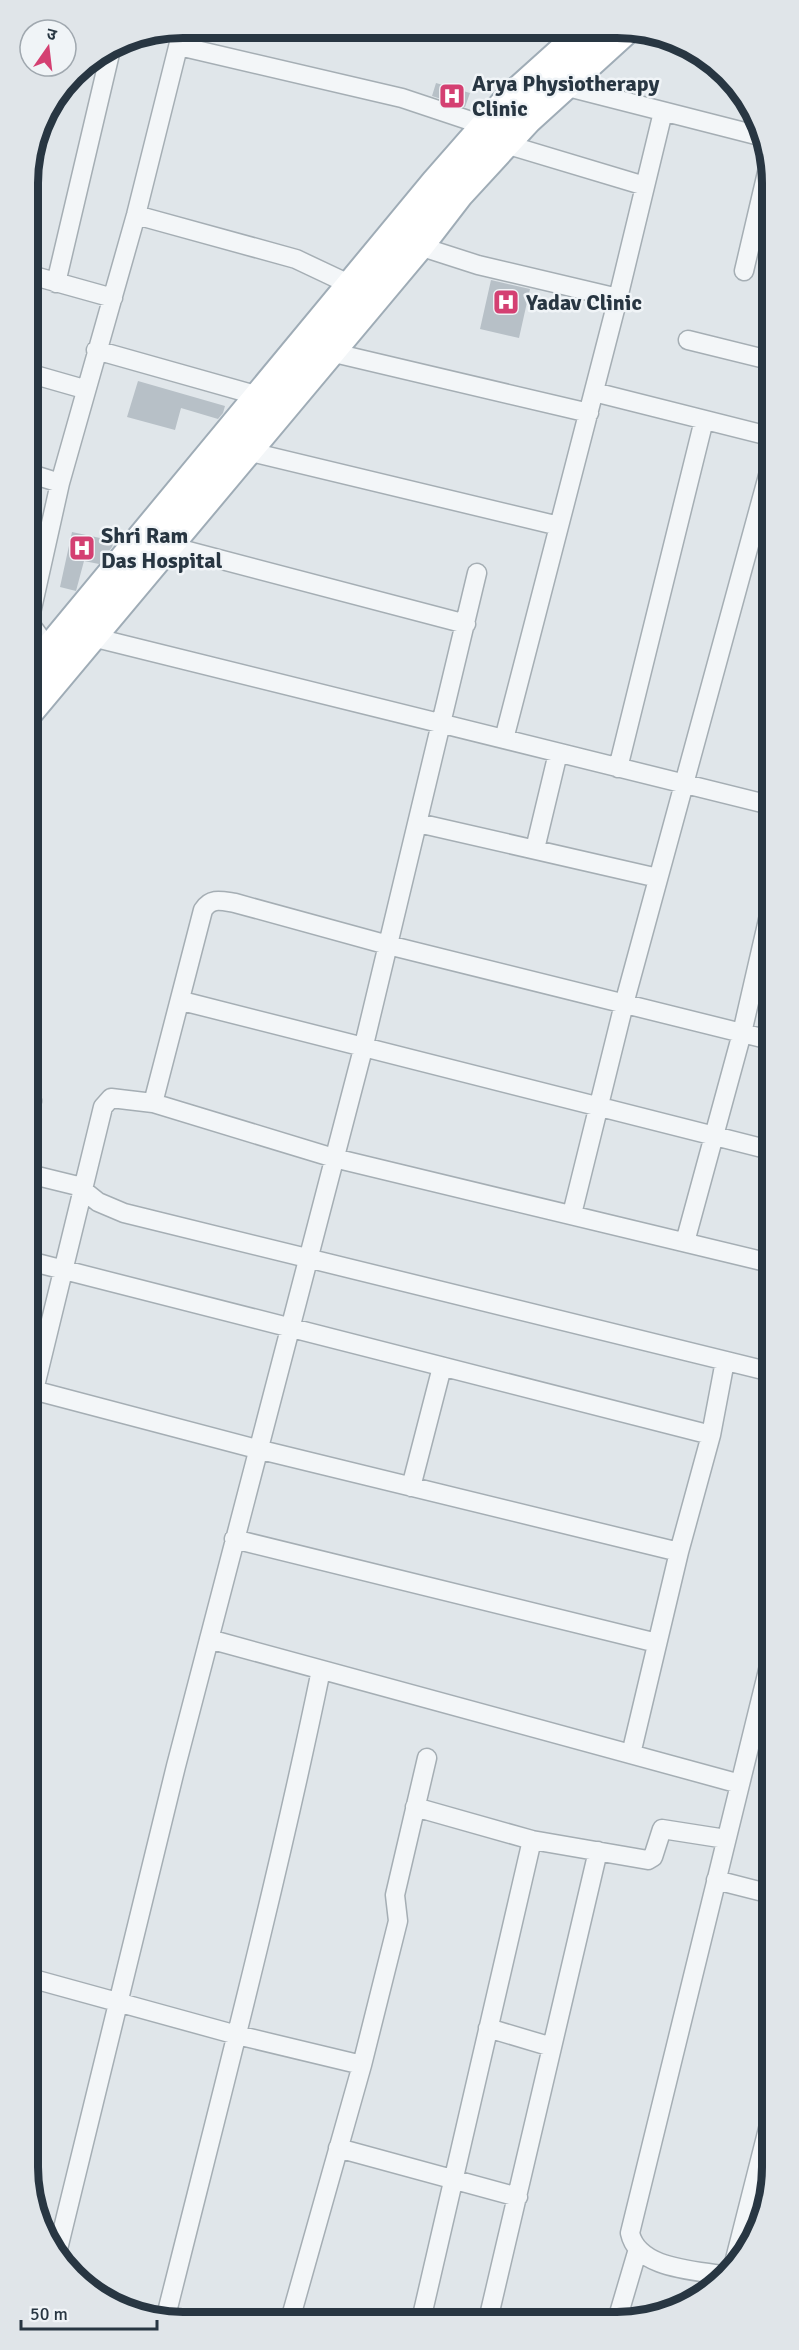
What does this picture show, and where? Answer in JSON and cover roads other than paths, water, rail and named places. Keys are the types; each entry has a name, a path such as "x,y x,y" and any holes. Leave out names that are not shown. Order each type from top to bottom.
{"main road":[{"path":"38,702 419,246 459,194 495,135 507,101 577,38"},
{"path":"38,663 351,285 495,135 526,120 617,38"}],"street":[{"path":"38,583 84,389 136,215 180,38"},
{"path":"178,46 402,98 495,135 645,186"},
{"path":"56,283 109,58"},
{"path":"564,86 753,134"},
{"path":"504,739 589,413 663,112"},
{"path":"744,271 762,194"},
{"path":"136,215 296,260 351,285"},
{"path":"419,246 478,265 618,298"},
{"path":"38,277 112,298"},
{"path":"688,340 762,358"},
{"path":"96,350 259,396"},
{"path":"330,352 589,413"},
{"path":"38,377 84,389"},
{"path":"594,392 762,434"},
{"path":"618,768 704,420"},
{"path":"247,451 559,526"},
{"path":"38,476 60,483"},
{"path":"572,1214 624,1004 762,499"},
{"path":"169,546 465,624"},
{"path":"59,2243 234,1539 363,1049 477,573"},
{"path":"38,635 49,650"},
{"path":"92,637 762,803"},
{"path":"535,849 558,753"},
{"path":"418,823 658,878"},
{"path":"153,1103 182,1001 203,910 215,900 235,903 388,945 762,1038"},
{"path":"685,1242 742,1033 762,948"},
{"path":"182,1001 363,1049 762,1148"},
{"path":"38,1366 82,1188 106,1101 111,1098 153,1103 334,1158 761,1261"},
{"path":"38,1176 82,1188 98,1202 124,1213 761,1370"},
{"path":"38,1263 711,1435"},
{"path":"631,1754 679,1552 711,1435 725,1361"},
{"path":"411,1487 442,1367"},
{"path":"38,1391 257,1449 679,1552"},
{"path":"234,1539 657,1643"},
{"path":"209,1639 740,1784"},
{"path":"167,2311 237,2035 300,1771 321,1670"},
{"path":"715,2274 662,2263 638,2249 631,2238 630,2228 761,1698"},
{"path":"292,2312 362,2065 398,1921 395,1895 427,1758"},
{"path":"415,1807 532,1840 651,1859 660,1832 665,1829 726,1839"},
{"path":"423,2312 532,1840"},
{"path":"490,2312 598,1851"},
{"path":"716,1880 761,1891"},
{"path":"38,1980 237,2035 362,2065"},
{"path":"488,2028 552,2047"},
{"path":"338,2148 518,2197"},
{"path":"738,2246 761,2156"},
{"path":"619,2312 638,2249"}],"place":[{"name":"Arya Physiotherapy Clinic","path":"452,96"},
{"name":"Yadav Clinic","path":"506,302"},
{"name":"Shri Ram Das Hospital","path":"82,548"}]}
